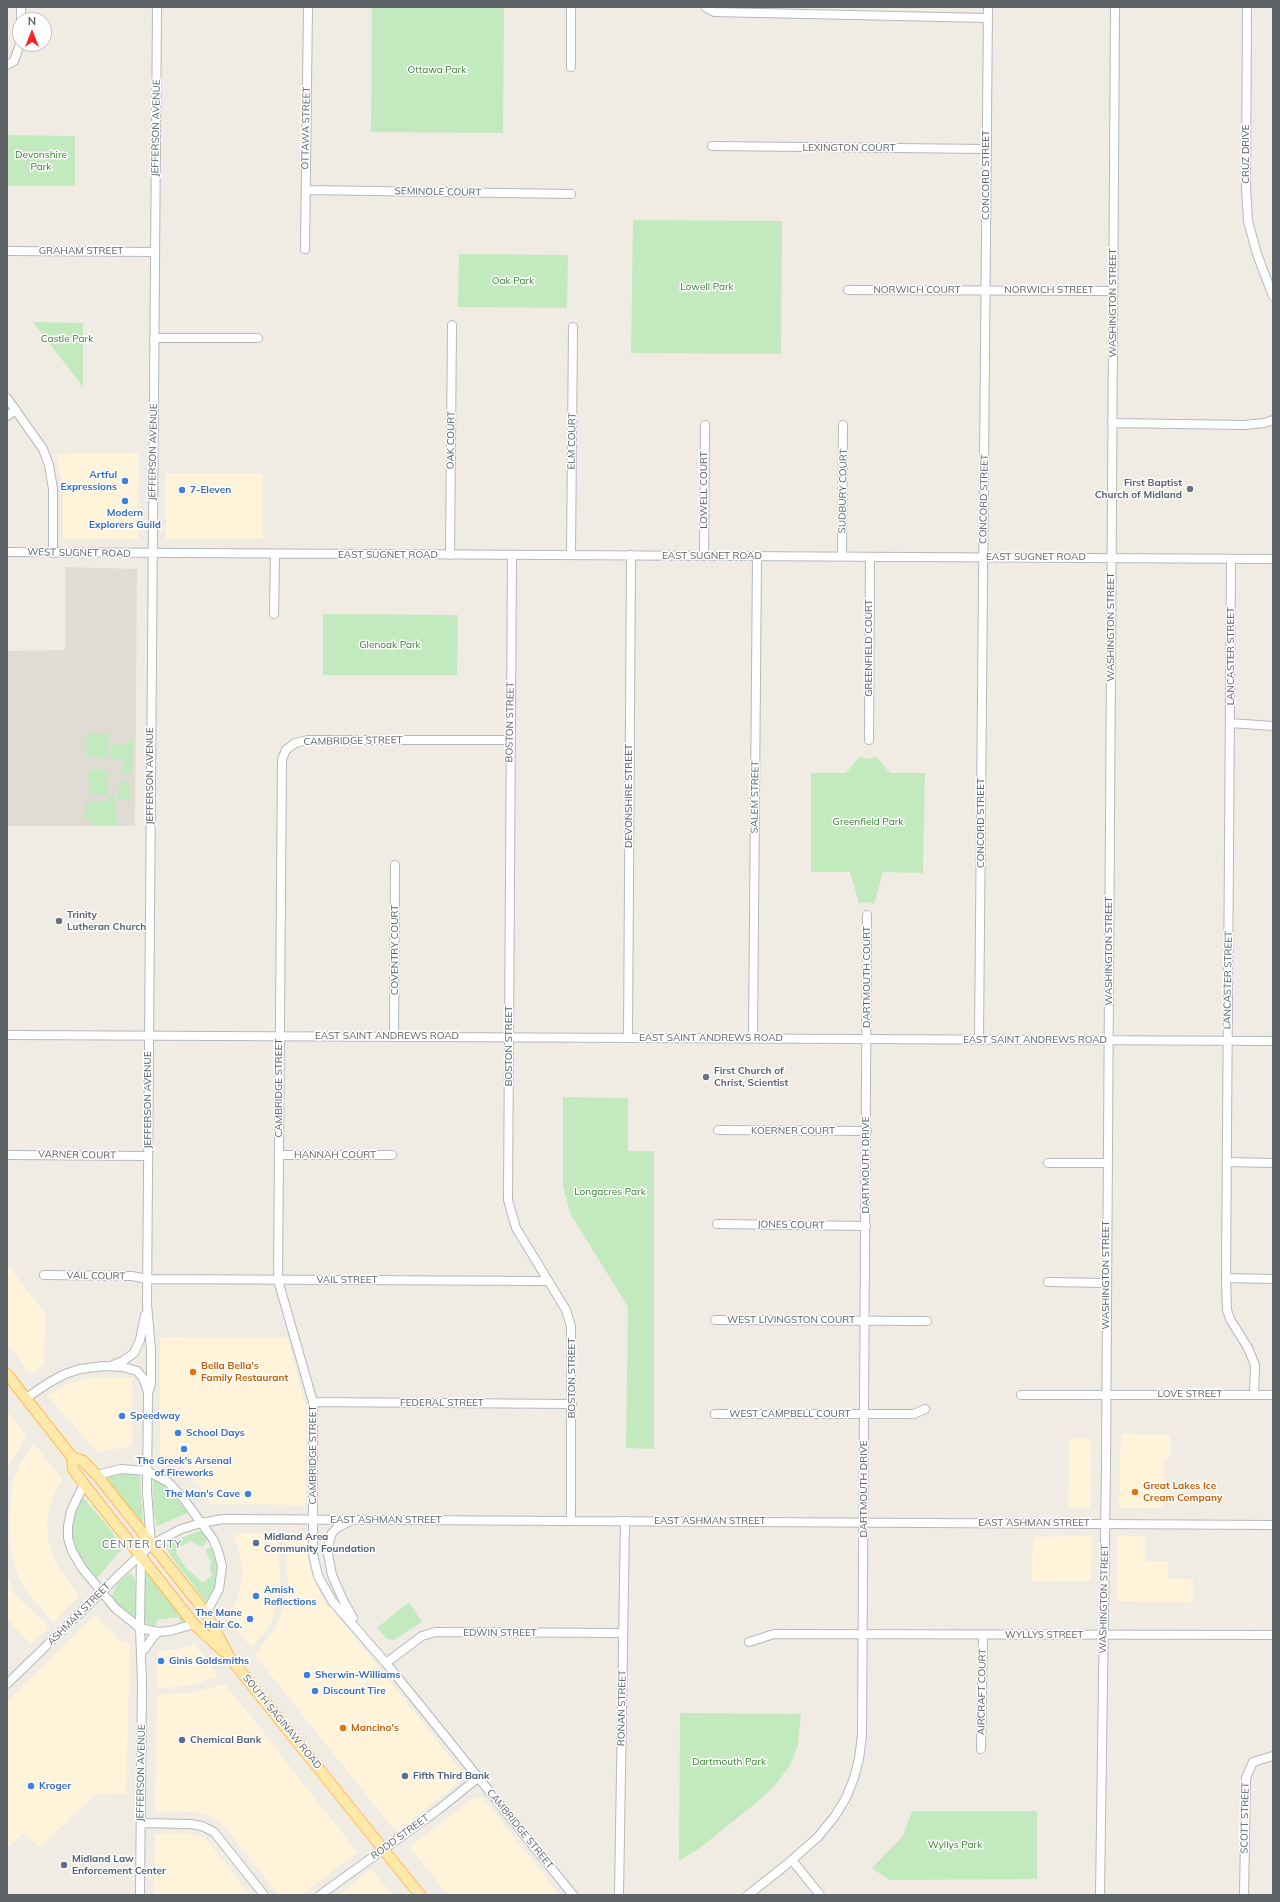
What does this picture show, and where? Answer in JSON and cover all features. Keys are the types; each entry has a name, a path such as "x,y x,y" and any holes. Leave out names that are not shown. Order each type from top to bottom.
{"main road":[{"path":"7,1374 72,1457 74,1469 84,1484 141,1554 194,1624 230,1658"},
{"name":"SOUTH SAGINAW ROAD","path":"72,1457 83,1461 96,1475 152,1545 206,1613 230,1658 420,1895"}],"street":[{"name":"JEFFERSON AVENUE","path":"152,1545 147,1507 148,1394 151,1383 151,1350 147,1304 147,1156 157,7"},
{"name":"OTTAWA STREET","path":"305,249 308,7"},
{"path":"570,66 571,7"},
{"path":"706,7 714,12 988,18"},
{"name":"CONCORD STREET","path":"979,1039 988,7"},
{"name":"WASHINGTON STREET","path":"1100,1895 1107,1283 1115,7"},
{"name":"CRUZ DRIVE","path":"1247,7 1246,187 1248,221 1270,282 1273,296"},
{"path":"10,63 16,52"},
{"name":"LEXINGTON COURT","path":"712,146 986,149"},
{"name":"SEMINOLE COURT","path":"306,190 571,194"},
{"name":"GRAHAM STREET","path":"7,251 155,252"},
{"name":"NORWICH COURT","path":"848,290 986,290"},
{"name":"NORWICH STREET","path":"986,290 1113,291"},
{"name":"OAK COURT","path":"450,555 452,325"},
{"name":"ELM COURT","path":"571,555 573,327"},
{"path":"154,338 258,338"},
{"path":"7,398 43,449 49,465 54,489 53,553"},
{"path":"7,416 16,410"},
{"path":"1112,423 1244,425 1264,423 1273,420"},
{"name":"LOWELL COURT","path":"704,556 705,425"},
{"name":"SUDBURY COURT","path":"842,556 843,425"},
{"name":"WEST SUGNET ROAD","path":"7,552 152,554"},
{"name":"EAST SUGNET ROAD","path":"152,554 1273,559"},
{"path":"274,614 275,554"},
{"name":"BOSTON STREET","path":"512,555 508,1200 516,1228 566,1310 572,1326 571,1521"},
{"name":"DEVONSHIRE STREET","path":"628,1037 631,555"},
{"name":"SALEM STREET","path":"753,1038 757,556"},
{"name":"GREENFIELD COURT","path":"869,740 870,557"},
{"name":"LANCASTER STREET","path":"1231,559 1226,1278 1227,1310 1230,1320 1248,1348 1255,1365 1254,1395"},
{"path":"1230,723 1273,726"},
{"name":"CAMBRIDGE STREET","path":"510,740 308,740 296,743 286,750 282,760 278,1280 313,1402 313,1554 318,1576 332,1601 386,1663 573,1895"},
{"name":"COVENTRY COURT","path":"394,1036 395,865"},
{"name":"DARTMOUTH COURT","path":"867,915 868,1039"},
{"name":"EAST SAINT ANDREWS ROAD","path":"7,1035 1273,1041"},
{"name":"DARTMOUTH DRIVE","path":"748,1895 818,1838 835,1816 846,1798 854,1778 859,1759 862,1736 864,1634 864,1415 868,1039"},
{"name":"KOERNER COURT","path":"718,1130 867,1131"},
{"name":"VARNER COURT","path":"7,1155 147,1156"},
{"name":"HANNAH COURT","path":"279,1155 392,1155"},
{"path":"1227,1162 1273,1163"},
{"path":"1048,1163 1107,1163"},
{"name":"JONES COURT","path":"717,1224 866,1226"},
{"name":"VAIL COURT","path":"44,1275 132,1276 147,1278"},
{"name":"VAIL STREET","path":"147,1278 547,1281"},
{"path":"1226,1278 1273,1279"},
{"path":"1048,1282 1107,1283"},
{"path":"26,1398 65,1374 80,1369 104,1366 123,1361 134,1353 141,1334 147,1304"},
{"name":"WEST LIVINGSTON COURT","path":"716,1320 927,1321"},
{"path":"104,1366 124,1367 137,1371 143,1378 148,1394"},
{"name":"LOVE STREET","path":"1021,1395 1273,1395"},
{"name":"FEDERAL STREET","path":"313,1402 572,1404"},
{"name":"WEST CAMPBELL COURT","path":"715,1414 914,1414 925,1409"},
{"path":"96,1475 121,1469 147,1471 168,1482 201,1523 214,1543 222,1566 219,1589 206,1613"},
{"path":"84,1484 71,1510 68,1526 68,1538 72,1551 82,1568 116,1609 140,1628 158,1632 170,1631 194,1624"},
{"name":"EAST ASHMAN STREET","path":"152,1545 181,1529 201,1523 239,1519 1273,1525"},
{"name":"CAMBRIDGE STREET","path":"353,1520 338,1527 334,1531 330,1537 327,1549 329,1566 337,1588 361,1633"},
{"name":"RONAN STREET","path":"619,1895 625,1521"},
{"name":"ASHMAN STREET","path":"7,1684 101,1592 152,1545"},
{"name":"JEFFERSON AVENUE","path":"140,1895 142,1651 140,1628 141,1554"},
{"path":"142,1651 145,1649 152,1637 158,1632"},
{"name":"EDWIN STREET","path":"386,1663 422,1636 434,1632 623,1633"},
{"name":"WYLLYS STREET","path":"749,1642 774,1634 1273,1635"},
{"name":"AIRCRAFT COURT","path":"981,1749 983,1635"},
{"name":"SCOTT STREET","path":"1244,1895 1246,1778 1254,1762 1273,1756"},
{"name":"RODD STREET","path":"320,1895 384,1849 479,1777"},
{"path":"141,1823 190,1824 202,1826 214,1832 264,1895"},
{"path":"792,1860 820,1895"}],"shaded area":[{"path":"83,453 138,453 138,539 63,539 63,485 56,455"},
{"path":"166,473 263,473 263,539 166,539"},
{"path":"65,567 137,569 135,826 7,826 7,651 65,650"},
{"path":"7,1264 45,1314 44,1364 31,1375 7,1343"},
{"path":"160,1337 288,1338 306,1408 306,1505 212,1504 187,1471 176,1461 160,1453"},
{"path":"88,1378 132,1378 132,1446 97,1452 48,1396 66,1385"},
{"path":"7,1411 26,1435 7,1470"},
{"path":"1121,1434 1170,1435 1170,1458 1164,1458 1163,1508 1119,1508"},
{"path":"1070,1438 1091,1439 1090,1508 1068,1507"},
{"path":"34,1444 62,1479 53,1497 49,1510 47,1524 49,1546 57,1565 79,1596 53,1623 24,1588 16,1571 11,1551 9,1527 12,1485 19,1465"},
{"path":"233,1533 278,1533 280,1586 272,1620 264,1633 251,1647 227,1619 237,1599 243,1577 240,1554"},
{"path":"285,1534 306,1534 308,1561 322,1596 466,1777 398,1831 392,1827 255,1655 276,1627 284,1608 288,1584"},
{"path":"1092,1536 1091,1581 1032,1581 1033,1537"},
{"path":"1118,1536 1145,1536 1145,1561 1168,1561 1168,1579 1193,1579 1193,1602 1117,1601"},
{"path":"7,1574 14,1594 49,1627 31,1644 7,1619"},
{"path":"95,1615 119,1640 130,1644 126,1794 96,1794 40,1847 24,1833 7,1848 7,1701"},
{"path":"195,1644 218,1676 192,1685 157,1688 158,1651 179,1649"},
{"path":"225,1684 357,1852 302,1895 279,1895 224,1826 210,1816 196,1812 155,1811 157,1695 190,1693"},
{"path":"475,1797 479,1799 483,1798 560,1895 447,1895 410,1847"},
{"path":"155,1834 189,1834 202,1837 209,1843 250,1895 154,1895"},
{"path":"371,1869 393,1895 339,1895 343,1892"}],"green space":[{"name":"Ottawa Park","path":"372,7 504,7 503,133 371,132"},
{"name":"Devonshire Park","path":"7,135 75,136 75,186 7,186"},
{"name":"Lowell Park","path":"633,220 782,221 781,354 631,353"},
{"name":"Oak Park","path":"459,254 568,255 567,308 458,307"},
{"name":"Castle Park","path":"33,322 83,323 83,387"},
{"name":"Glenoak Park","path":"323,614 458,615 457,675 323,675"},
{"path":"87,733 109,733 109,757 86,757"},
{"path":"126,740 133,740 132,774 122,774 123,760 111,759 112,744 126,745"},
{"name":"Greenfield Park","path":"859,757 868,759 877,757 890,773 925,773 923,873 883,872 874,904 867,902 859,904 850,872 811,872 811,773 846,773"},
{"path":"90,770 105,770 107,775 108,795 90,794 88,772"},
{"path":"119,781 129,781 131,799 118,799"},
{"path":"110,796 115,796 115,811 118,811 118,825 92,825 92,819 84,819 85,801 107,801"},
{"name":"Longacres Park","path":"563,1097 628,1098 628,1151 654,1151 654,1449 626,1448 628,1307 570,1213 563,1187"},
{"path":"118,1472 137,1474 140,1477 143,1521 141,1523 104,1479 106,1475"},
{"path":"154,1479 160,1481 169,1489 188,1513 157,1526 153,1508"},
{"path":"82,1496 110,1529 122,1549 96,1579 81,1559 75,1548 72,1537 72,1519"},
{"path":"199,1531 203,1532 208,1539 203,1546 199,1546 192,1541 179,1547 176,1552 185,1567 203,1583 212,1575 210,1570 211,1561 206,1550 213,1548 217,1564 216,1582 208,1602 206,1602 170,1555 166,1547 168,1543"},
{"path":"146,1571 186,1621 181,1622 178,1617 157,1620 157,1623 154,1626 146,1623 143,1617 143,1573"},
{"path":"131,1574 134,1577 136,1591 136,1620 124,1613 112,1600 116,1586 126,1576"},
{"path":"409,1602 422,1622 394,1640 387,1639 377,1628"},
{"name":"Dartmouth Park","path":"680,1713 801,1714 798,1745 790,1765 777,1783 762,1798 701,1847 679,1861"},
{"name":"Wyllys Park","path":"912,1811 1037,1811 1037,1879 889,1880 872,1868 903,1836"}],"place":[{"name":"Artful Expressions","path":"125,481"},
{"name":"First Baptist Church of Midland","path":"1190,489"},
{"name":"7-Eleven","path":"182,490"},
{"name":"Modern Explorers Guild","path":"125,501"},
{"name":"Trinity Lutheran Church","path":"59,921"},
{"name":"First Church of Christ, Scientist","path":"706,1077"},
{"name":"Bella Bella's Family Restaurant","path":"193,1372"},
{"name":"Speedway","path":"122,1416"},
{"name":"School Days","path":"178,1433"},
{"name":"The Greek's Arsenal of Fireworks","path":"184,1449"},
{"name":"Great Lakes Ice Cream Company","path":"1135,1492"},
{"name":"The Man's Cave","path":"248,1494"},
{"name":"Midland Area Community Foundation","path":"256,1543"},
{"name":"Amish Reflections","path":"256,1596"},
{"name":"The Mane Hair Co.","path":"250,1619"},
{"name":"Ginis Goldsmiths","path":"161,1661"},
{"name":"Sherwin-Williams","path":"307,1675"},
{"name":"Discount Tire","path":"315,1691"},
{"name":"Mancino's","path":"343,1728"},
{"name":"Chemical Bank","path":"182,1740"},
{"name":"Fifth Third Bank","path":"405,1776"},
{"name":"Kroger","path":"31,1786"},
{"name":"Midland Law Enforcement Center","path":"64,1865"}],"district":[{"name":"CENTER CITY","path":"142,1545"}]}
